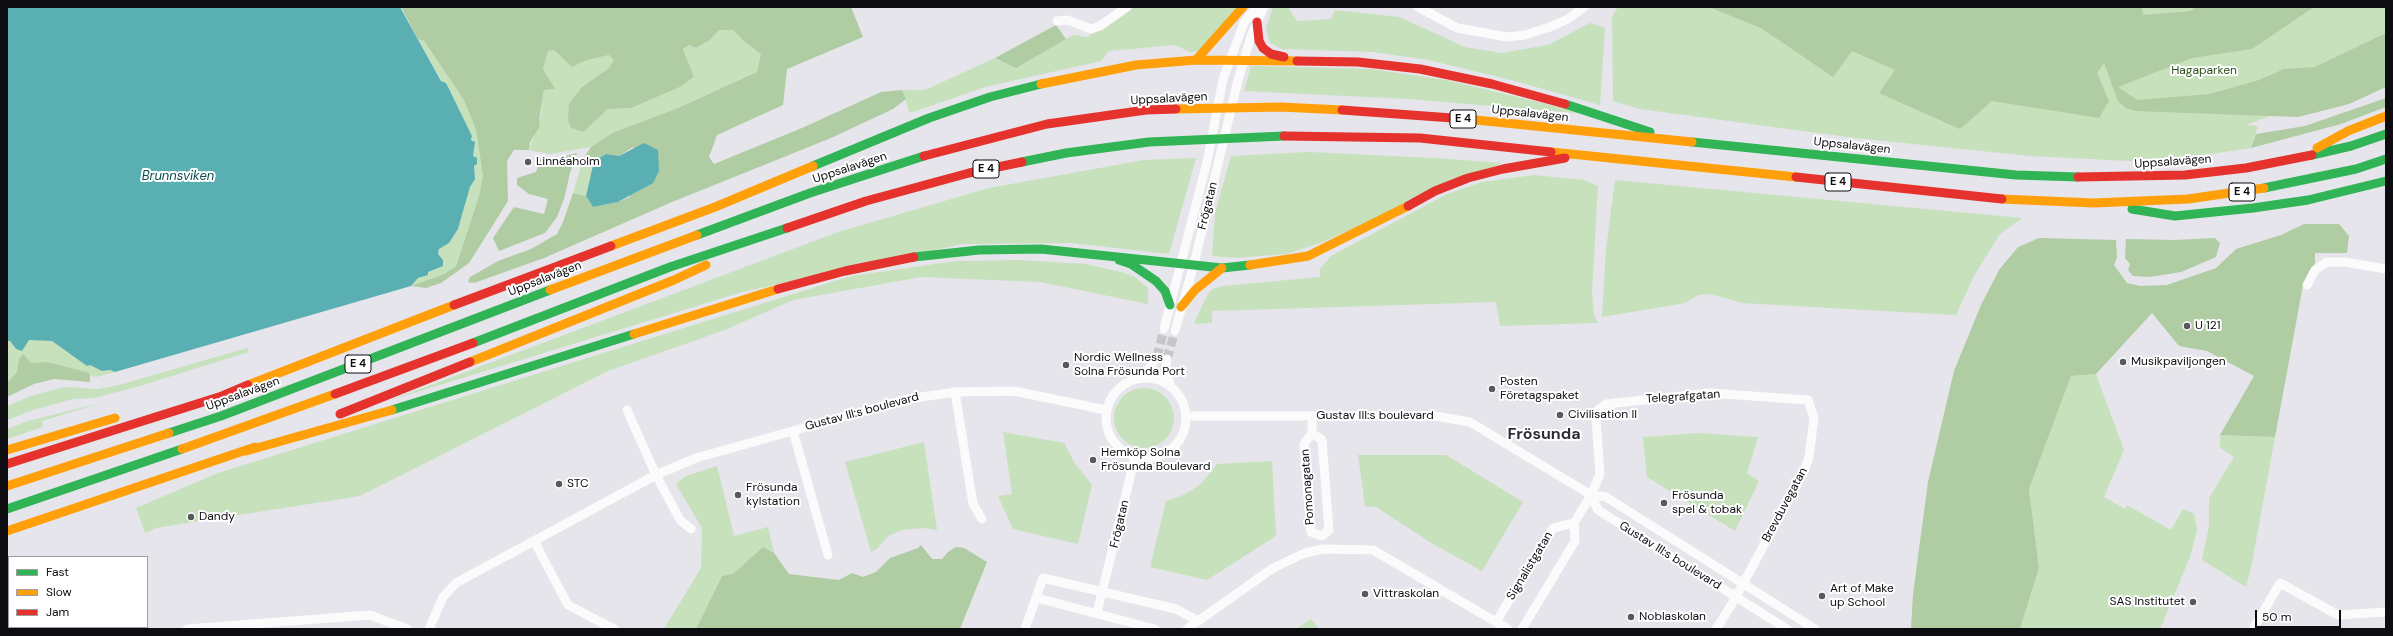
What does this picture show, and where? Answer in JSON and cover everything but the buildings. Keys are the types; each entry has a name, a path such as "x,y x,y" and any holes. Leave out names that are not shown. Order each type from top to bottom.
{"highway":[{"path":"1196,60 1206,51 1243,7"},
{"path":"1257,22 1259,40 1263,48 1271,54 1294,60"},
{"path":"7,464 222,396 288,368 604,250 714,207 929,118 990,97 1051,82 1136,65 1196,60 1294,60 1358,62 1420,70 1492,84 1588,110 1674,141"},
{"name":"Uppsalavägen","path":"7,486 221,416 653,251 810,193 935,153 1047,124 1146,110 1297,108 1422,115 2016,175 2094,178 2185,175 2246,168 2295,159 2351,146 2386,134"},
{"path":"2295,159 2348,131 2386,116"},
{"name":"E 4","path":"7,509 216,437 422,362 670,267 866,201 969,173 1066,153 1149,142 1306,135 1420,138 2016,200 2094,204 2188,199 2250,191 2356,169 2386,159"},
{"path":"246,451 416,402 770,291 845,271 907,258 979,250 1041,250 1102,254 1182,262 1222,268 1258,265 1308,256 1370,226 1434,191 1468,178 1503,169 1582,155"},
{"path":"2094,204 2174,216 2308,200 2386,181"},
{"name":"E 4","path":"7,531 246,451 674,280 780,230"},
{"path":"604,250 653,251"},
{"path":"1102,254 1131,264 1147,274 1166,291 1170,305"},
{"path":"1181,307 1195,290 1222,268"},
{"path":"220,386 288,368"},
{"path":"7,450 122,415"},
{"path":"7,534 28,524"}],"street":[{"path":"1057,21 1067,20 1091,29 1100,26 1127,7"},
{"name":"Frögatan","path":"1164,329 1208,158 1223,79 1229,59 1244,23 1256,7"},
{"name":"Frögatan","path":"1174,331 1194,264 1238,80 1257,22 1264,7"},
{"path":"1418,7 1457,28 1507,37 1525,35 1550,27 1568,19 1584,7"},
{"path":"2307,285 2315,270 2327,262 2345,262 2386,269"},
{"path":"1142,378 1150,370 1157,357"},
{"path":"1167,359 1165,373 1170,386"},
{"path":"1155,378 1170,386 1181,398 1187,416 1183,436 1178,444 1165,454 1149,459 1135,457 1120,450 1112,442 1106,425 1106,410 1111,398 1119,388 1132,380 1155,378"},
{"name":"Gustav III:s boulevard","path":"429,629 443,597 456,583 656,475 696,458 907,399 955,392 1014,391 1106,410"},
{"path":"955,392 973,504 982,519"},
{"name":"Telegrafgatan","path":"1591,495 1600,474 1596,418 1599,409 1606,404 1710,393 1808,400"},
{"name":"Brevduvegatan","path":"1743,583 1804,471 1809,457 1814,418 1808,400"},
{"path":"627,410 656,475 680,520 691,529"},
{"name":"Gustav III:s boulevard","path":"1187,416 1434,416 1470,422 1591,495 1606,497 1815,629"},
{"name":"Pomonagatan","path":"1312,416 1312,432 1304,444 1311,532 1322,536"},
{"name":"Gustav III:s boulevard","path":"794,430 828,555"},
{"name":"Pomonagatan","path":"1312,432 1322,440 1329,530 1322,536"},
{"name":"Frögatan","path":"1097,613 1135,457"},
{"path":"1522,629 1575,541 1574,523 1591,495"},
{"name":"Gustav III:s boulevard","path":"1591,495 1598,510 1787,629"},
{"name":"Signalistgatan","path":"1496,622 1553,528 1574,523"},
{"name":"Pomonagatan","path":"1322,536 1323,549"},
{"path":"534,541 568,605 614,629"},
{"path":"1187,629 1273,568 1305,553 1323,549 1373,550 1508,629"},
{"path":"1025,629 1043,578 1176,609 1198,621"},
{"path":"1716,629 1743,583"},
{"path":"2253,629 2280,583 2338,615 2386,612"},
{"path":"1037,598 1155,629"},
{"path":"187,629 370,615 408,629"}],"green space":[{"path":"401,7 851,7 863,37 787,69 783,105 717,135 709,157 714,164 802,128 881,92 902,90 906,99 893,109 831,138 672,202 544,258 474,283 468,282 470,277 498,261 531,249 557,234 563,222 573,193 586,196 593,207 618,202 630,197 633,147 619,156 606,154 594,161 583,159 591,147 612,133 678,108 757,72 761,54 746,43 733,30 719,30 710,40 696,48 689,45 683,49 694,77 680,87 631,108 608,109 583,132 571,128 568,120 569,104 582,87 609,68 614,60 609,55 587,60 572,67 554,50 548,51 543,69 555,89 544,90 539,121 540,126 530,142 529,150 514,150 507,161 508,201 469,263 441,283 426,288 411,286 444,274 456,266 479,196 483,176 476,130 464,100 424,41 418,39"},
{"path":"1134,7 1237,7 1200,51 1190,52 1175,45 1109,51 1101,61 985,87 910,113 902,90 925,90 995,58 1016,67 1073,35 1087,37"},
{"path":"1273,7 1288,7 1297,21 1331,19 1335,10 1399,17 1465,47 1501,53 1548,45 1590,23 1605,28 1600,105 1511,80 1428,60 1373,52 1282,49 1270,43 1266,29"},
{"name":"Hagaparken","path":"1618,7 2386,7 2386,73 2246,125 2258,126 2251,148 2211,154 2130,161 2030,156 1855,138 1640,109 1613,101 1612,17"},
{"path":"1709,7 2142,7 2143,15 2190,11 2196,7 2314,7 2252,49 2192,58 2118,87 2137,100 2210,94 2259,80 2284,69 2315,67 2386,33 2386,87 2349,104 2298,117 2135,111 2126,108 2118,101 2104,63 2097,73 2109,101 2099,118 1992,101 1960,129 1879,93 1895,70 1852,51 1833,77 1761,28"},
{"path":"1056,25 1066,39 1016,68 995,58"},
{"path":"719,30 733,30 746,43 761,54 757,72 678,108 612,133 591,147 550,154 529,150 541,115 544,90 554,89 543,69 548,51 554,50 572,67 587,60 609,55 614,60 609,68 582,87 583,131 608,109 631,108 680,87 694,77 683,49 689,45 696,48 710,40"},
{"path":"418,39 424,41 464,100 476,130 483,176 479,196 456,266 444,274 411,286 418,278 428,275 428,272 436,268 439,249 449,243 458,229 470,187 475,179 472,135"},
{"path":"1251,66 1370,69 1447,80 1587,114 1408,99 1244,91"},
{"path":"2386,98 2386,107 2341,124 2251,148 2256,134 2305,126"},
{"path":"1309,152 1502,163 1323,242 1286,254 1236,258 1212,256 1215,213 1231,156"},
{"path":"577,153 570,173 564,199 557,217 545,233 499,251 493,238 514,207 544,214 548,199 529,194 517,185 517,178 536,172 541,158 551,160"},
{"path":"1196,158 1169,254 1072,243 962,244 742,292 391,400 838,232 989,188 1144,160"},
{"path":"583,159 594,161 586,196 573,193"},
{"path":"1534,175 1584,180 1598,186 1592,293 1594,315 1598,323 1500,326 1496,302 1212,311 1212,323 1194,324 1206,297 1212,289 1223,286 1320,277 1320,269 1331,256 1447,194 1482,182"},
{"path":"1615,180 2022,218 2000,234 1975,274 1956,315 1742,303 1711,294 1698,295 1685,303 1602,317 1606,249"},
{"path":"2304,224 2339,224 2349,236 2347,253 2315,253 2315,264 2303,285 2275,437 2220,435 2254,376 2207,351 2179,346 2152,313 2096,374 2071,376 2029,489 2039,568 2020,629 1911,629 1913,594 1928,482 1954,371 1981,305 1999,270 2018,247 2039,238 2116,240 2117,258 2114,265 2127,283 2140,286 2167,285 2216,268 2236,249 2281,235"},
{"path":"2215,238 2220,243 2216,257 2181,272 2149,277 2133,276 2128,270 2130,264 2125,258 2126,239 2174,240"},
{"path":"1018,260 1086,264 1121,272 1135,277 1148,288 1148,304 1040,282 921,277 793,300 725,330 608,371 360,496 156,528 145,533 136,508 218,473 851,276 956,261"},
{"path":"36,339 52,341 87,366 90,365 102,371 110,370 115,372 96,377 47,362 31,363 19,359 17,372 7,383 7,341 10,341 16,349 29,340"},
{"path":"247,348 249,352 133,388 94,398 73,399 33,410 7,420 7,406 31,396 64,387 98,389 119,385"},
{"path":"23,354 31,363 47,362 86,372 90,374 90,382 54,379 34,384 7,397 7,383 17,372 19,359"},
{"path":"2096,374 2124,450 2104,497 2125,509 2127,505 2171,530 2183,509 2194,514 2197,530 2190,557 2160,629 2020,629 2039,568 2029,489 2071,376"},
{"path":"1138,388 1150,388 1161,393 1169,401 1174,412 1172,430 1161,443 1150,448 1138,448 1127,443 1119,435 1114,424 1114,412 1119,401 1127,393"},
{"path":"104,402 42,421 43,427 7,439 7,429 28,421"},
{"path":"1003,432 1064,443 1074,462 1092,485 1078,544 1013,529 998,496 1012,494"},
{"path":"1698,433 1758,437 1747,473 1759,481 1735,531 1647,477 1643,437"},
{"path":"2220,435 2275,437 2251,568 2246,587 2202,560 2209,526 2209,498 2234,457 2220,448"},
{"path":"924,442 937,530 924,528 902,530 888,536 877,549 871,552 845,462"},
{"path":"1358,455 1446,455 1523,502 1482,571 1433,544 1376,507 1365,506"},
{"path":"1272,461 1276,536 1207,580 1150,567 1166,501 1186,494 1202,483 1217,464"},
{"path":"717,466 734,536 768,527 774,553 763,547 733,574 722,576 696,629 664,629 701,568 702,528 676,484 686,476"},
{"path":"921,545 932,559 942,559 948,552 956,547 964,548 987,562 960,629 696,629 722,576 733,574 763,547 774,553 789,574 839,580 852,573 863,577 876,572 890,558 918,548"},
{"path":"1311,619 1319,629 1296,629"}],"water":[{"name":"Brunnsviken","path":"7,7 400,7 441,81 446,83 472,136 471,140 475,142 473,156 477,158 477,164 474,166 475,179 470,187 458,229 449,243 439,249 438,254 443,260 443,266 428,272 428,275 418,278 411,286 115,372 110,370 102,371 90,365 87,366 52,341 29,340 22,351 16,349 10,341 7,341"},
{"path":"644,143 658,150 659,171 653,183 618,202 593,207 586,196 594,161 606,154 619,156"}],"tunnel":[{"path":"1157,357 1164,329"},
{"path":"1167,359 1175,331"}],"traffic: fast":[{"path":"813,166 929,118 990,97 1041,84"},
{"path":"1565,104 1650,132"},
{"path":"2312,155 2351,146 2386,134"},
{"path":"1022,162 1066,153 1149,142 1284,136"},
{"path":"1692,142 2016,175 2078,177"},
{"path":"697,235 810,193 924,156"},
{"path":"2264,188 2356,169 2386,159"},
{"path":"2132,209 2175,216 2253,208 2308,200 2386,181"},
{"path":"473,343 670,267 787,228"},
{"path":"914,257 979,250 1041,249 1222,268 1250,265"},
{"path":"1119,260 1131,264 1156,281 1165,291 1170,305"},
{"path":"169,433 221,416 550,290"},
{"path":"392,410 634,334"},
{"path":"7,509 182,449"}],"traffic: slow":[{"path":"1196,60 1243,7"},
{"path":"1041,84 1136,65 1196,60 1297,61"},
{"path":"1176,109 1281,107 1342,110"},
{"path":"2317,148 2348,131 2386,116"},
{"path":"1466,119 1692,142"},
{"path":"1551,152 1796,177"},
{"path":"611,246 715,207 813,166"},
{"path":"2002,199 2094,203 2188,199 2264,188"},
{"path":"1250,265 1308,256 1408,206"},
{"path":"550,290 697,235"},
{"path":"470,362 674,280 706,265"},
{"path":"1181,307 1195,290 1222,268"},
{"path":"634,334 778,289"},
{"path":"248,385 454,305"},
{"path":"182,449 335,394"},
{"path":"246,451 392,410"},
{"path":"7,450 115,418"},
{"path":"7,486 169,433"},
{"path":"7,531 255,447"}],"traffic: jam":[{"path":"1257,22 1259,41 1263,48 1271,54 1284,57"},
{"path":"1297,61 1358,62 1420,69 1492,84 1565,104"},
{"path":"924,156 1047,124 1146,110 1176,109"},
{"path":"1342,110 1466,119"},
{"path":"1284,136 1420,138 1551,152"},
{"path":"2078,177 2185,175 2246,168 2312,155"},
{"path":"1408,206 1435,191 1468,178 1503,169 1565,158"},
{"path":"787,228 866,201 969,173 1022,162"},
{"path":"1796,177 2002,199"},
{"path":"454,305 611,246"},
{"path":"778,289 845,271 914,257"},
{"path":"335,394 473,343"},
{"path":"340,414 470,362"},
{"path":"7,464 222,396 248,385"}],"place":[{"name":"Linnéaholm","path":"528,162"},
{"name":"U 121","path":"2187,326"},
{"name":"Musikpaviljongen","path":"2123,362"},
{"name":"Nordic Wellness Solna Frösunda Port","path":"1066,365"},
{"name":"Posten Företagspaket","path":"1492,389"},
{"name":"Civilisation II","path":"1560,415"},
{"name":"Hemköp Solna Frösunda Boulevard","path":"1093,460"},
{"name":"STC","path":"559,484"},
{"name":"Frösunda kylstation","path":"738,495"},
{"name":"Frösunda spel & tobak","path":"1664,503"},
{"name":"Dandy","path":"191,517"},
{"name":"Vittraskolan","path":"1365,594"},
{"name":"Art of Make up School","path":"1822,596"},
{"name":"SAS Institutet","path":"2193,602"},
{"name":"Noblaskolan","path":"1631,617"}],"district":[{"name":"Frösunda","path":"1544,435"}]}
